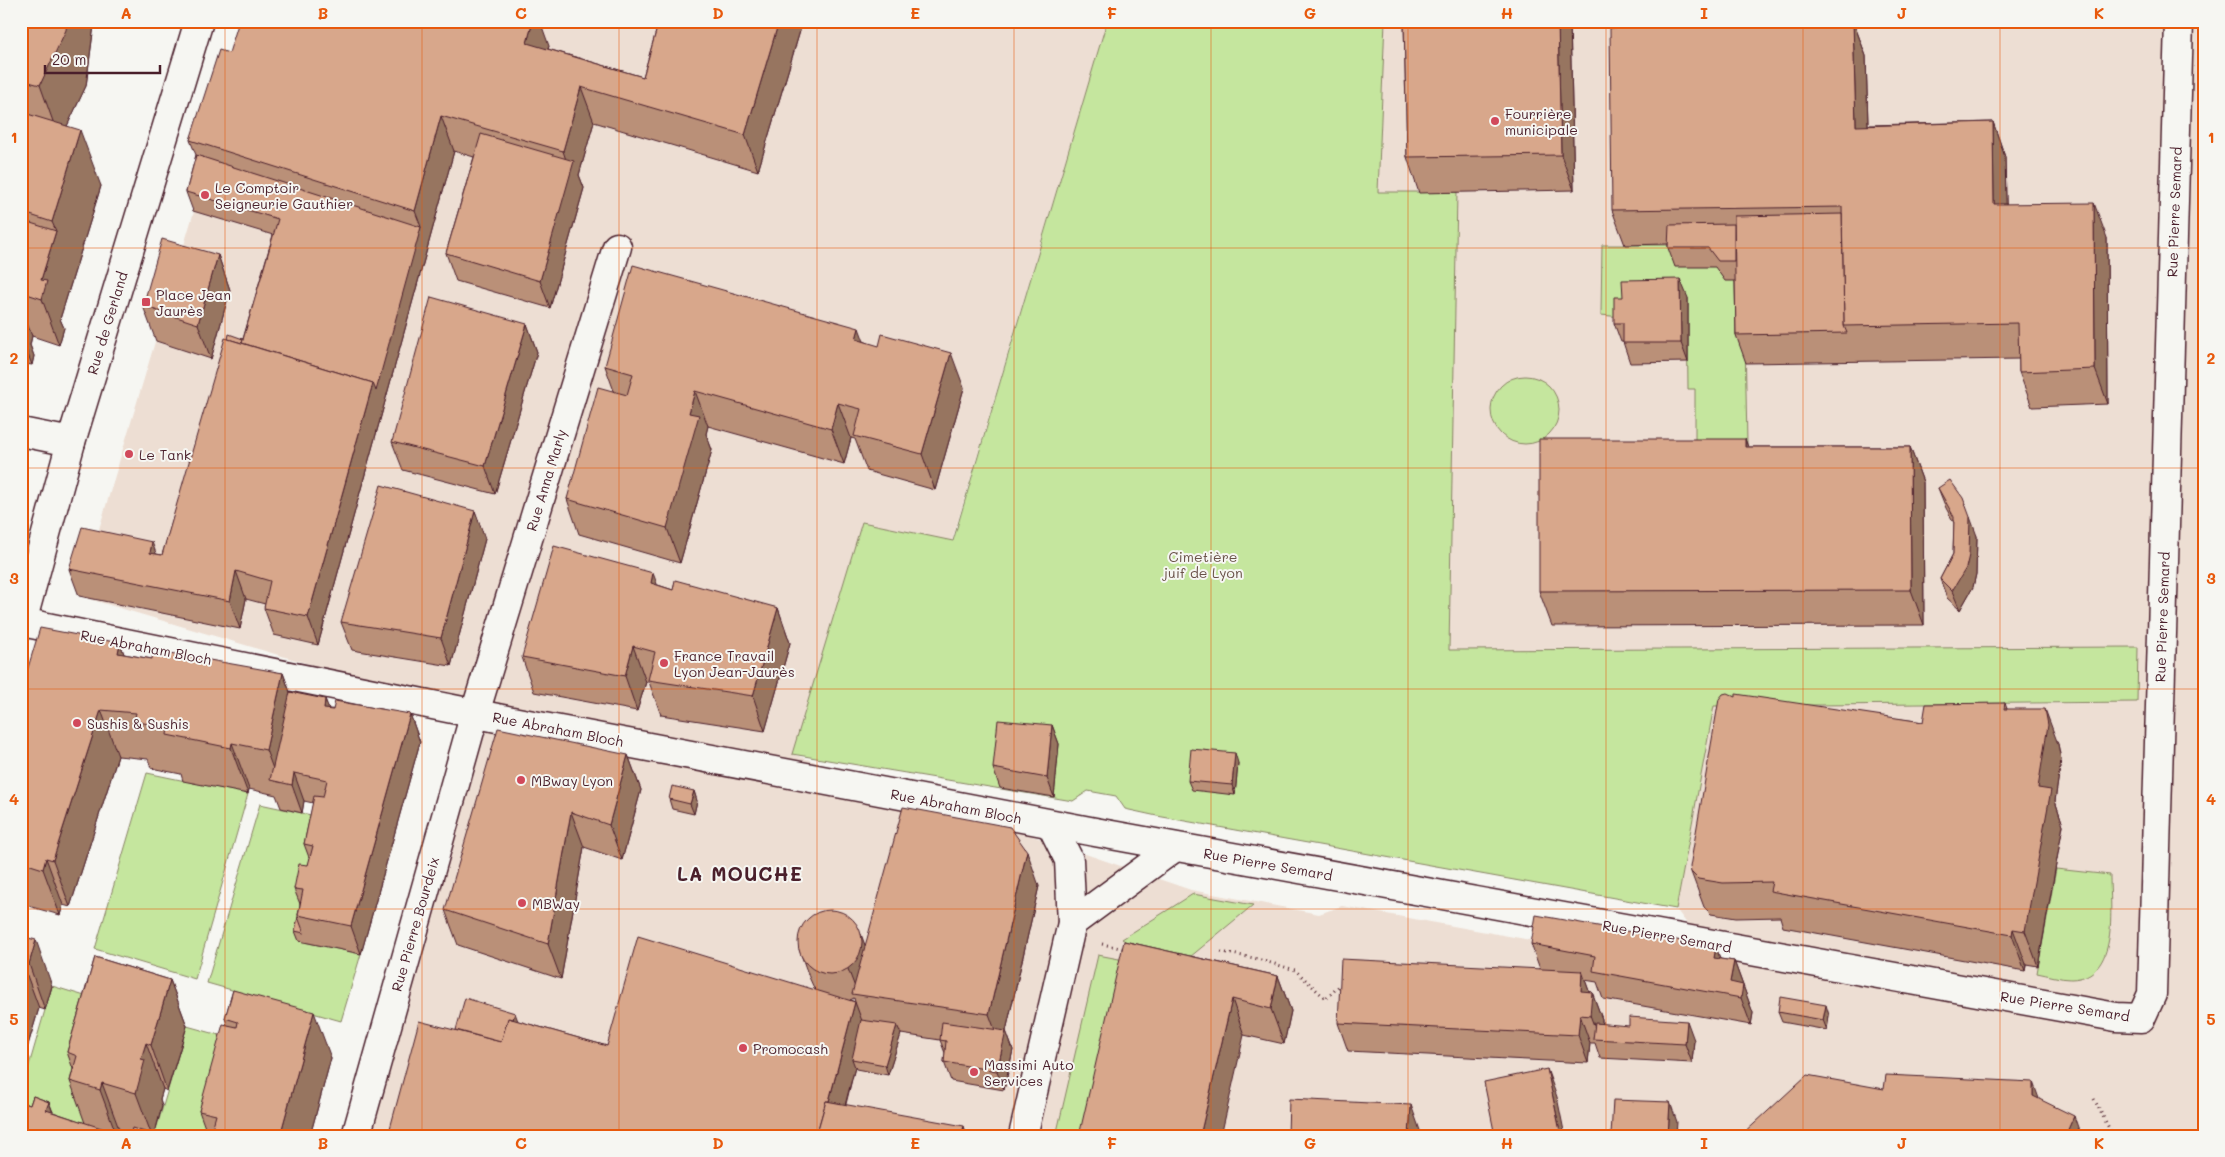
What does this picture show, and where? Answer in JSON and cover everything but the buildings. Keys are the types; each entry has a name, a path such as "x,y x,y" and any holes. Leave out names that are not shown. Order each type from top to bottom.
{"street":[{"name":"Rue de Gerland","path":"22,624 71,442 199,21"},
{"name":"Rue Pierre Semard","path":"1095,832 2116,1017 2141,1018 2152,994 2179,21"},
{"name":"Rue Anna Marly","path":"475,713 617,247"},
{"path":"21,432 71,442"},
{"name":"Rue Abraham Bloch","path":"22,624 1095,832"},
{"name":"Rue Pierre Bourdeix","path":"356,1136 475,713"},
{"path":"1023,1136 1072,923 1069,860 1051,824"},
{"path":"1072,923 1176,847"}],"path":[{"path":"1101,944 1127,950"},
{"path":"1221,952 1254,958 1295,970 1326,999 1347,977"},
{"path":"2094,1099 2113,1136"}],"shaded area":[{"path":"251,21 1107,21 952,541 792,754 1191,890 1319,914 1342,906 1725,975 1676,909 1714,706 2101,703 2114,648 1448,650 1457,192 1378,193 1385,21 2204,21 2204,1136 353,1136 475,713 79,596"}],"green space":[{"name":"Cimetière juif de Lyon","path":"1107,21 1385,21 1378,192 1457,192 1449,650 2138,647 2137,702 1714,706 1676,909 1157,816 1125,809 1116,796 1088,791 1073,801 792,754 862,522 953,541"},
{"path":"1602,245 1676,245 1744,281 1747,444 1695,445 1695,389 1688,389 1687,298 1621,317 1601,315"},
{"path":"1518,376 1532,376 1544,381 1554,391 1559,403 1559,417 1554,429 1544,439 1532,444 1518,444 1506,439 1496,429 1491,417 1491,403 1496,391 1506,381"},
{"path":"147,773 248,794 195,979 95,949"},
{"path":"260,804 325,818 299,941 361,954 341,1021 207,983"},
{"path":"2056,869 2110,875 2111,922 2109,939 2105,954 2098,967 2087,976 2071,979 2037,973"},
{"path":"1193,894 1253,905 1190,957 1129,944 1122,939"},
{"path":"1098,955 1140,963 1100,1136 1056,1136"},
{"path":"52,986 111,1004 87,1127 21,1136 21,1093"},
{"path":"187,1026 248,1043 222,1136 154,1136"}],"place":[{"name":"Fourrière municipale","path":"1495,121"},
{"name":"Le Comptoir Seigneurie Gauthier","path":"205,195"},
{"name":"Place Jean Jaurès","path":"146,302"},
{"name":"Le Tank","path":"129,454"},
{"name":"France Travail Lyon Jean-Jaurès","path":"664,663"},
{"name":"Sushis & Sushis","path":"77,723"},
{"name":"MBway Lyon","path":"521,780"},
{"name":"MBWay","path":"522,903"},
{"name":"Promocash","path":"743,1048"},
{"name":"Massimi Auto Services","path":"974,1072"}],"district":[{"name":"LA MOUCHE","path":"740,873"}]}
